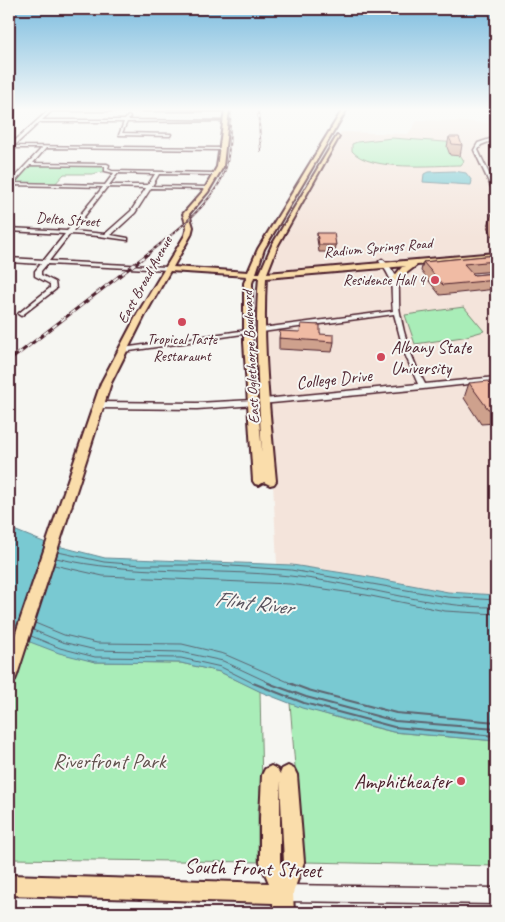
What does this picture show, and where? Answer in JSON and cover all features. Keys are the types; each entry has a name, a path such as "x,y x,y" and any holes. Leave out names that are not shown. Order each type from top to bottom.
{"main road":[{"name":"East Broad Avenue","path":"9,674 97,405 113,367 189,232 186,214 208,188 220,167 222,152"},
{"name":"East Oglethorpe Boulevard","path":"319,152 261,248 250,274 247,291 247,332 253,403 264,481 263,274 268,260 328,152"},
{"name":"Radium Springs Road","path":"263,274 274,276 496,251"},
{"name":"Radium Springs Road","path":"167,269 263,274 290,270 423,262 496,255"},
{"path":"268,260 275,267 290,270"},
{"path":"396,278 404,269 423,262"},
{"path":"247,332 255,337 264,378"},
{"path":"279,775 269,818 270,862 283,893 284,913"},
{"name":"South Front Street","path":"9,885 283,893"}],"street":[{"path":"10,185 41,152"},
{"path":"113,152 107,165 107,171 216,174"},
{"path":"477,152 496,193"},
{"path":"30,164 107,165"},
{"path":"21,314 53,289 52,281 38,274 45,262 71,232 117,172"},
{"path":"107,235 133,212 158,173"},
{"path":"10,185 208,188"},
{"name":"Delta Street","path":"9,229 107,235 126,239"},
{"path":"9,260 167,269"},
{"path":"384,263 396,278 397,312 417,377 423,387"},
{"path":"262,330 397,312"},
{"path":"123,350 247,332"},
{"name":"College Drive","path":"264,402 496,379"},
{"path":"97,405 196,406 253,403"},
{"name":"South Front Street","path":"283,893 496,896"}],"shaded area":[{"name":"Albany State University","path":"330,152 496,152 496,595 448,592 369,577 277,564 264,300 266,271 271,255"}],"green space":[{"path":"353,152 459,152 464,161 461,165 404,166 388,165 361,158"},
{"path":"30,164 105,165 107,171 92,174 64,174 54,185 12,184"},
{"path":"464,307 484,331 463,337 415,344 405,315"},
{"name":"Riverfront Park","path":"9,634 95,662 181,663 220,672 260,691 262,789 258,810 258,862 9,859"},
{"path":"290,703 348,721 393,732 496,741 496,866 305,862 302,855"}],"water":[{"path":"454,171 466,173 472,181 471,185 423,182 424,174 428,172"},
{"name":"Flint River","path":"9,528 46,543 105,558 292,565 448,592 496,595 496,741 393,732 302,708 261,692 220,672 181,663 95,662 59,653 9,634"}],"building":[{"path":"492,213 496,213 496,223"},
{"path":"317,233 334,233 336,245 319,245"},
{"path":"496,255 496,261 464,264 474,275 496,273 496,280 443,285 423,262"},
{"path":"301,324 320,325 320,334 334,335 334,342 279,338 280,331 300,332"},
{"path":"489,381 496,391 496,408 488,409 469,383"}],"railway":[{"path":"147,254 193,215 214,192 226,167 229,152"},
{"path":"9,361 149,253"}],"place":[{"name":"Residence Hall 4","path":"435,280"},
{"name":"Tropical Taste Restaraunt","path":"182,322"},
{"name":"Albany State University","path":"381,357"},
{"name":"Amphitheater","path":"461,781"}]}
